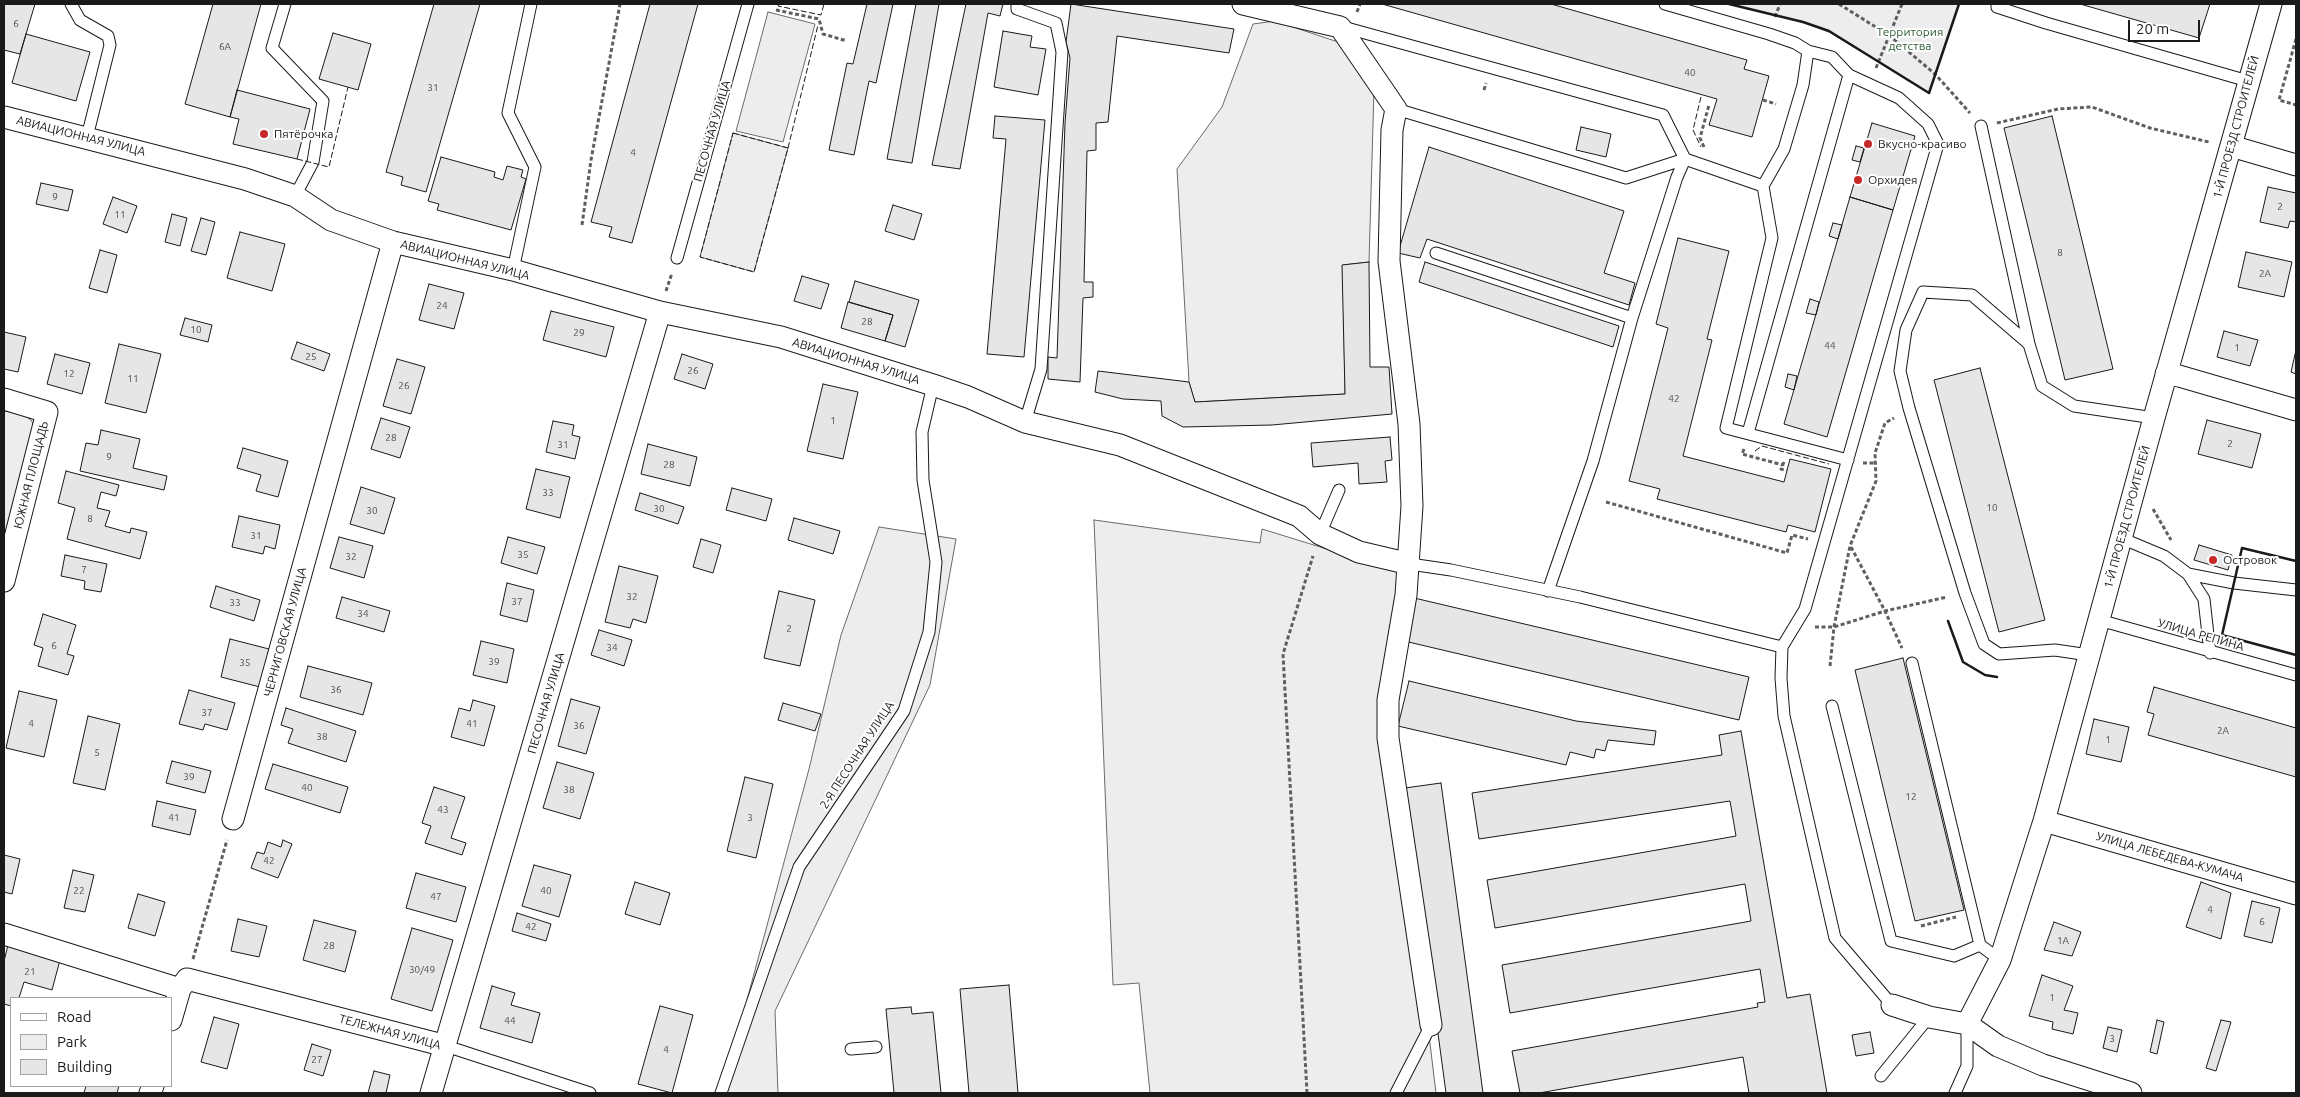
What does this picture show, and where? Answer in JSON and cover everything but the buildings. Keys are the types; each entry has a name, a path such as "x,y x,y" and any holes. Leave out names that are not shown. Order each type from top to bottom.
{"street":[{"path":"1243,4 1277,7 1340,27 1396,109 1392,130 1389,261 1409,424 1412,506 1410,564 1388,700 1388,738 1431,1025"},
{"name":"1-Й ПРОЕЗД СТРОИТЕЛЕЙ","path":"1967,1024 2000,960 2044,821 2166,374 2271,4"},
{"name":"АВИАЦИОННАЯ УЛИЦА","path":"4,117 246,178 295,196 331,220 393,242 513,270 660,312 772,335 933,385 968,397 1025,422 1120,445 1299,516 1320,534 1359,552 1410,564"},
{"path":"2229,154 2296,165"},
{"name":"ЧЕРНИГОВСКАЯ УЛИЦА","path":"234,819 393,242"},
{"name":"ПЕСОЧНАЯ УЛИЦА","path":"431,1093 660,312"},
{"path":"2166,374 2179,376 2296,410"},
{"name":"ЮЖНАЯ ПЛОЩАДЬ","path":"4,399 46,412 4,581"},
{"name":"УЛИЦА ЛЕБЕДЕВА-КУМАЧА","path":"2044,821 2296,894"},
{"name":"ТЕЛЕЖНАЯ УЛИЦА","path":"4,934 183,984 446,1046"},
{"path":"172,1017 183,984"},
{"path":"1892,1005 1929,1017 1967,1024 1998,1046 2043,1066 2131,1093"}],"lane":[{"path":"71,4 80,20 108,36 110,45 87,137"},
{"path":"286,4 272,48 323,101 313,162 295,196"},
{"path":"513,270 535,167 508,113 531,4"},
{"name":"ПЕСОЧНАЯ УЛИЦА","path":"676,258 748,4"},
{"path":"1017,4 1017,9 1056,23 1062,52 1042,369 1025,422"},
{"path":"1665,4 1769,34 1795,43 1808,51 1832,57 1849,75 1900,98 1928,124 1938,144 1805,609 1782,647 1780,678 1784,716 1835,938 1892,1005"},
{"path":"1997,4 1997,7 2046,23 2248,81"},
{"path":"1340,27 1663,116 1685,159"},
{"path":"1808,51 1803,85 1784,149 1763,186 1772,238 1726,428 1848,460"},
{"path":"1748,433 1849,75"},
{"path":"1396,109 1626,178 1685,159 1763,186"},
{"path":"1981,126 2029,344 2042,386 2074,406 2154,418"},
{"path":"1548,590 1593,461 1632,318 1676,177 1685,159"},
{"path":"1436,253 1632,318"},
{"path":"2029,344 1972,294 1923,292 1906,330 1900,371 1909,408 1965,593 1984,644 1998,654 2055,650 2089,655"},
{"name":"2-Я ПЕСОЧНАЯ УЛИЦА","path":"721,1093 799,867 904,711 929,632 936,562 923,480 922,432 933,385"},
{"path":"1320,534 1339,490"},
{"path":"2121,538 2164,556 2188,574 2204,599 2210,653"},
{"path":"1410,564 1451,570 1548,590 1782,647"},
{"path":"2188,574 2234,583 2296,590"},
{"name":"УЛИЦА РЕПИНА","path":"2099,620 2210,653 2296,675"},
{"path":"1912,663 1980,945 2000,960"},
{"path":"1832,706 1892,941 1954,956 1980,945"},
{"path":"1881,1076 1929,1017"},
{"path":"1955,1093 1967,1066 1967,1024"},
{"path":"1396,1093 1431,1025"},
{"name":"ТЕЛЕЖНАЯ УЛИЦА","path":"446,1046 590,1093"},
{"path":"851,1049 876,1047"}],"path":[{"path":"582,225 591,160 620,4"},
{"path":"1357,12 1360,4"},
{"path":"1775,16 1780,4"},
{"path":"1839,4 1890,36 1935,74 1981,126 2058,109 2092,107 2150,128 2213,143 2229,154"},
{"path":"1875,70 1902,4"},
{"path":"776,10 819,19 823,34 847,41"},
{"path":"2296,39 2279,100 2296,105"},
{"path":"1763,100 1776,104"},
{"path":"1708,155 1700,138 1709,105"},
{"path":"660,312 676,258"},
{"path":"1830,666 1834,627 1850,546 1876,480 1875,453 1886,423"},
{"path":"1785,455 1781,469 1787,471"},
{"path":"1606,502 1787,553 1792,535 1815,541"},
{"path":"2149,502 2173,543"},
{"path":"1307,1093 1283,654 1320,534"},
{"path":"1850,546 1885,610 1903,650"},
{"path":"1797,622 1816,627 1834,627 1885,610 1948,597"},
{"path":"183,984 234,819"},
{"path":"1921,926 1955,918"}],"green space":[{"name":"Территория детства","path":"1729,4 1959,4 1929,93 1829,32 1803,22"},
{"path":"768,12 815,24 783,142 736,131"},
{"path":"1275,21 1338,42 1374,90 1369,262 1343,265 1345,394 1195,402 1189,382 1177,169 1222,107 1253,24"},
{"path":"733,133 788,148 754,272 700,257"},
{"path":"4,411 22,414 31,420 36,429 4,567"},
{"path":"1094,520 1260,543 1262,529 1414,576 1392,730 1436,1093 1150,1093 1139,983 1113,985"},
{"path":"879,527 956,539 930,685 775,1011 778,1093 722,1093 809,769 841,635"}],"fence":[{"path":"779,4 778,6 821,15 824,4"},
{"path":"788,148 818,25"},
{"path":"297,159 329,167 348,87"},
{"path":"1701,97 1693,130 1701,147"},
{"path":"733,133 788,148 754,272 700,257 733,133"},
{"path":"1755,451 1762,446 1829,464"}],"wall":[{"path":"1729,4 1803,22 1829,31 1929,93 1959,4"},
{"path":"2296,561 2242,548 2222,635 2296,655"},
{"path":"1948,621 1963,662 1985,675 1997,677"}],"place":[{"name":"Пятёрочка","path":"264,134"},
{"name":"Вкусно-красиво","path":"1868,144"},
{"name":"Орхидея","path":"1858,180"},
{"name":"Островок","path":"2213,560"}]}
